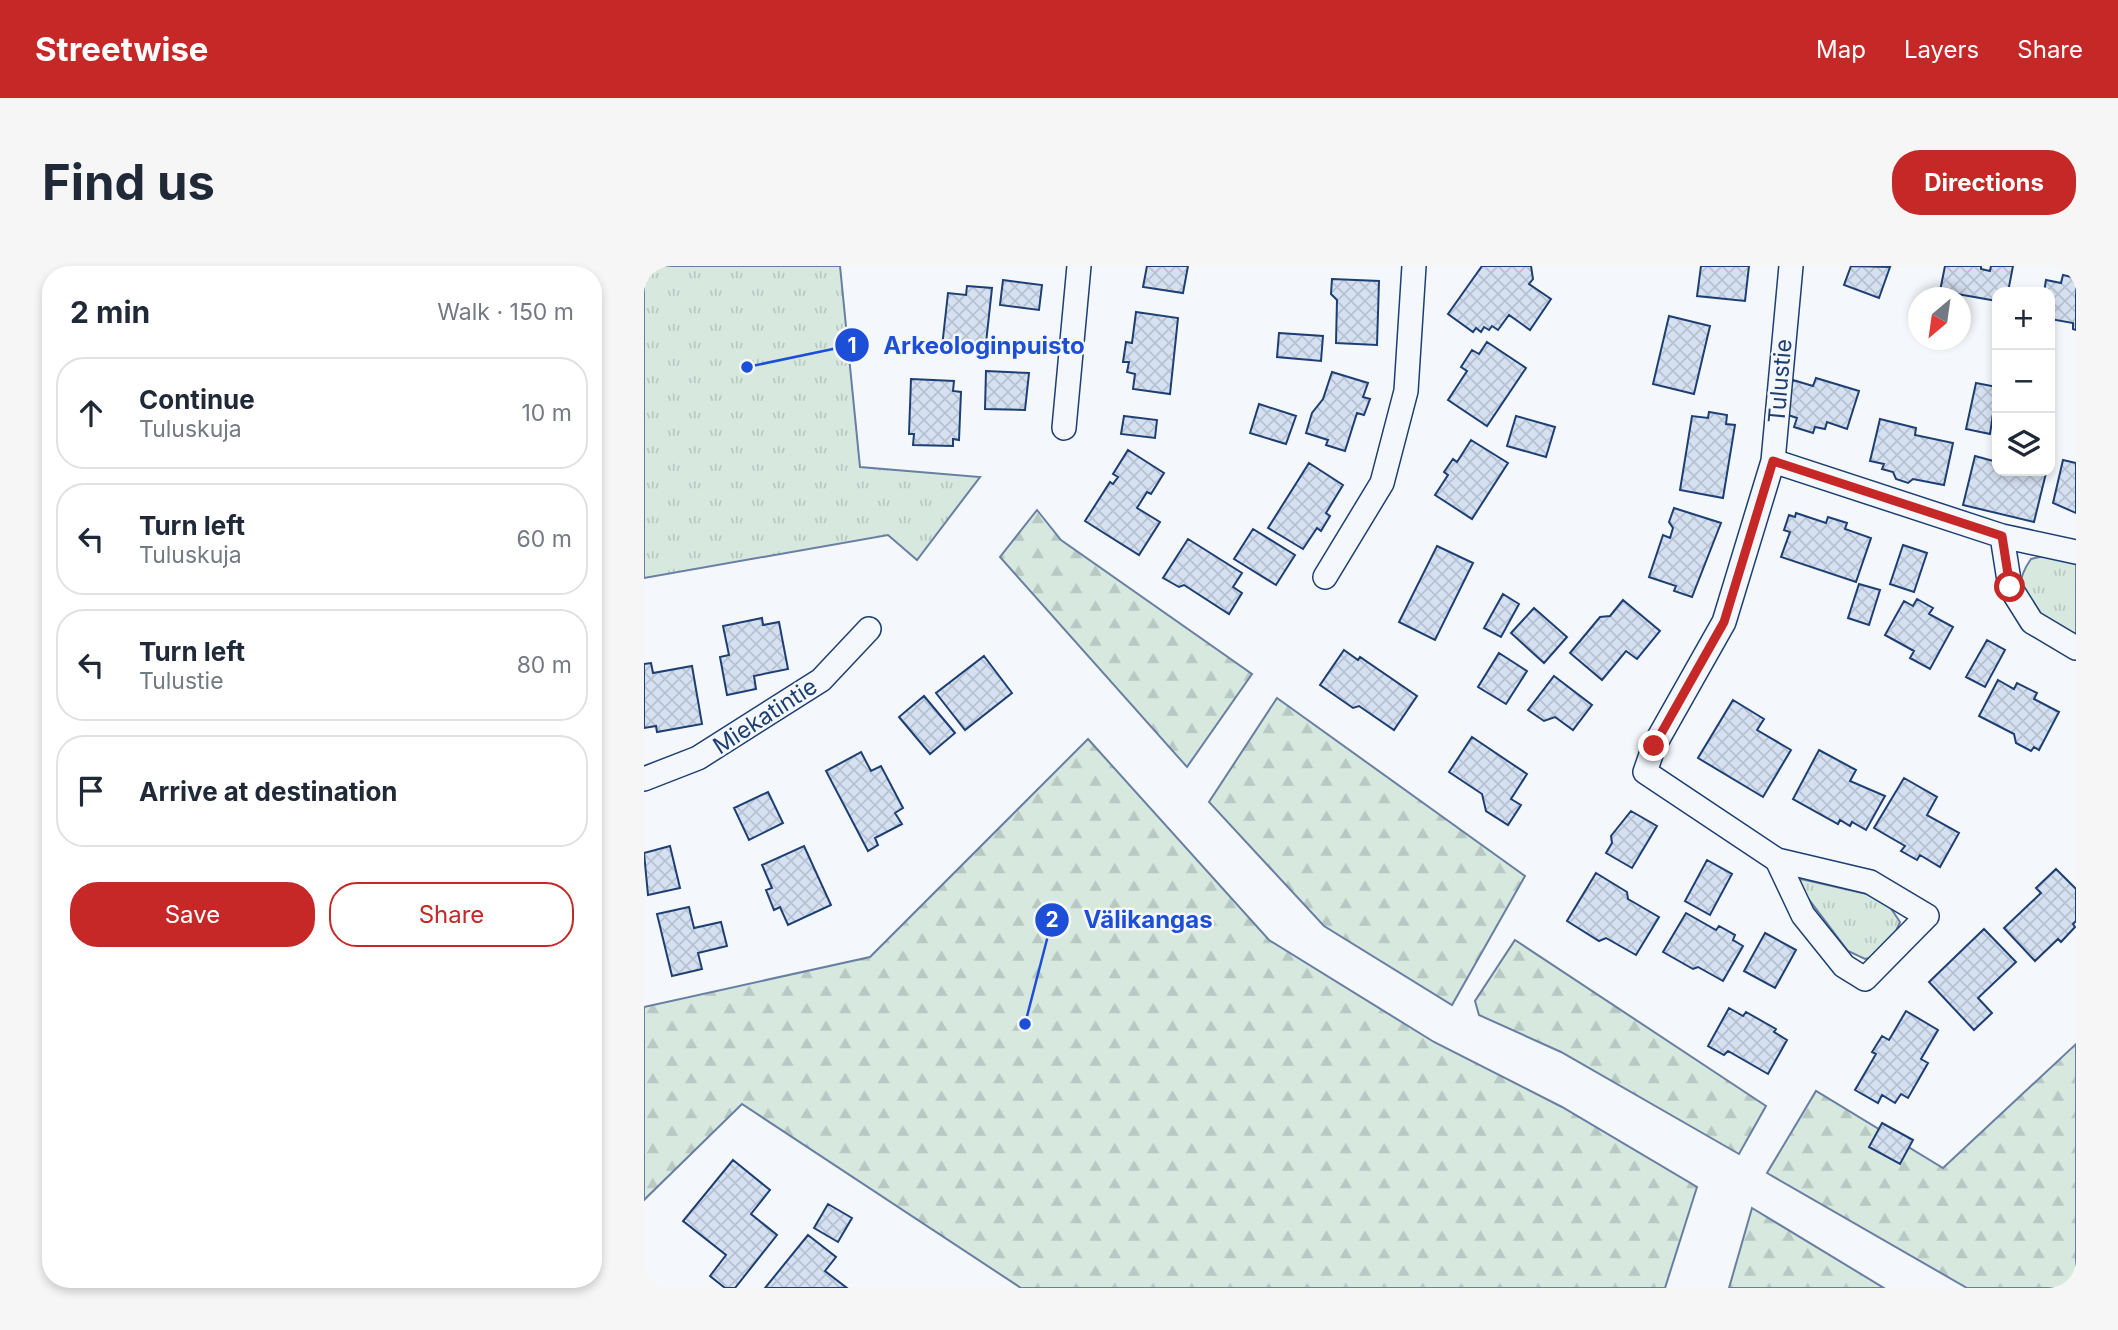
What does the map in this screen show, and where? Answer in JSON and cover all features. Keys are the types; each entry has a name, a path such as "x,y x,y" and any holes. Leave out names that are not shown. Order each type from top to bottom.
{"street":[{"path":"1064,428 1079,266"},
{"path":"1325,577 1381,483 1406,391 1414,266"},
{"name":"Tulustie","path":"1777,860 1803,915 1844,966 1866,979 1927,916 1870,882 1777,860 1645,772 1654,746 1724,622 1773,461 1791,266"},
{"path":"1773,461 2002,536 2076,552"},
{"path":"2002,536 2010,587 2032,622 2076,648"},
{"name":"Miekatintie","path":"644,779 698,758 821,680 869,629"}],"green space":[{"path":"644,266 840,266 860,467 980,477 917,560 888,535 644,578"},
{"path":"1037,510 1061,540 1252,674 1187,767 1000,557"},
{"path":"2047,555 2076,561 2076,635 2039,615 2023,598 2020,587 2031,559"},
{"path":"1277,698 1525,876 1452,1005 1324,926 1209,802"},
{"path":"1088,739 1269,940 1434,1042 1562,1107 1697,1187 1665,1288 1021,1288 742,1104 644,1200 644,1007 870,957"},
{"path":"1801,879 1867,894 1888,904 1900,922 1886,954 1865,959 1848,951 1798,885"},
{"path":"1515,940 1766,1106 1739,1154 1561,1052 1479,1015 1475,1001"},
{"path":"2076,1044 2076,1288 1967,1288 1767,1173 1816,1091 1943,1168"},
{"path":"1752,1208 1884,1288 1729,1288"}],"building":[{"path":"1147,266 1188,266 1183,293 1143,287"},
{"path":"1482,266 1531,266 1533,279 1529,284 1551,299 1530,330 1509,315 1498,330 1492,326 1489,330 1484,327 1481,332 1476,328 1473,332 1448,314"},
{"path":"1701,266 1749,266 1745,301 1697,296"},
{"path":"1851,266 1890,267 1879,298 1844,285"},
{"path":"1945,266 1981,266 1981,269 1990,271 1991,266 2013,266 2009,287 1992,287 1992,300 1971,296 1971,287 1941,287"},
{"path":"2063,275 2076,278 2076,330 2073,329 2073,323 2055,320 2055,287 2045,287 2046,280 2061,283"},
{"path":"1332,279 1379,281 1377,345 1336,343 1337,300 1331,294"},
{"path":"1003,280 1042,285 1039,310 1000,305"},
{"path":"967,286 992,288 985,352 942,347 948,293 966,295"},
{"path":"1136,312 1178,318 1170,394 1133,389 1135,374 1127,372 1129,362 1123,362 1126,342 1132,343"},
{"path":"1669,316 1710,326 1694,394 1653,384"},
{"path":"1279,333 1323,336 1321,361 1277,357"},
{"path":"1487,342 1526,368 1487,426 1448,400 1467,371 1461,367 1472,350 1479,354"},
{"path":"986,371 1029,373 1025,410 985,409"},
{"path":"1332,372 1368,383 1363,397 1370,399 1364,415 1357,413 1345,451 1326,445 1328,440 1306,433 1312,413 1323,399"},
{"path":"1816,378 1859,391 1847,429 1827,422 1825,429 1815,427 1813,433 1794,427 1797,418 1782,413 1793,380 1813,386"},
{"path":"911,379 954,381 953,391 961,392 959,440 953,439 953,446 913,445 914,434 909,434"},
{"path":"1976,383 1992,386 1990,434 1966,429"},
{"path":"1259,404 1296,416 1286,444 1250,433"},
{"path":"1709,412 1727,415 1726,424 1735,425 1723,498 1680,490 1692,416 1708,418"},
{"path":"1124,416 1157,420 1155,438 1121,434"},
{"path":"1516,416 1555,427 1546,457 1507,446"},
{"path":"1880,419 1916,428 1915,435 1953,443 1944,485 1913,479 1908,483 1896,479 1893,472 1882,469 1884,464 1870,461"},
{"path":"1471,440 1508,463 1472,519 1435,495 1448,475 1444,472 1453,459 1457,462"},
{"path":"1128,450 1164,473 1151,494 1147,492 1137,508 1160,522 1139,555 1085,521 1110,482 1113,484 1118,477 1113,474"},
{"path":"1975,456 1992,461 1992,476 2045,476 2034,522 1963,505"},
{"path":"2063,460 2076,463 2076,513 2053,503"},
{"path":"1309,463 1343,485 1326,513 1330,516 1321,531 1317,528 1303,549 1268,528"},
{"path":"1674,508 1721,523 1692,597 1674,591 1676,586 1649,577 1663,535 1670,538 1673,528 1669,522"},
{"path":"1796,513 1826,523 1828,517 1847,523 1845,529 1871,538 1856,582 1781,557 1790,532 1784,530 1789,515 1795,517"},
{"path":"1253,529 1295,555 1276,585 1234,559"},
{"path":"1188,539 1242,573 1233,587 1242,593 1229,614 1184,585 1179,587 1163,578"},
{"path":"1903,545 1927,553 1914,592 1890,584"},
{"path":"1437,546 1473,563 1435,640 1399,622"},
{"path":"1859,584 1880,590 1869,625 1848,618"},
{"path":"1503,594 1519,604 1501,637 1484,628"},
{"path":"1917,599 1933,608 1929,614 1953,627 1930,669 1910,658 1914,651 1885,635 1904,601 1913,606"},
{"path":"1623,600 1660,631 1637,659 1626,651 1602,680 1570,653 1600,617 1610,616"},
{"path":"1534,608 1567,637 1544,663 1511,633"},
{"path":"762,618 763,625 779,622 788,669 754,676 756,689 727,695 720,657 729,655 723,626"},
{"path":"1987,640 2005,650 1985,687 1966,677"},
{"path":"1344,650 1358,660 1360,657 1417,696 1394,730 1359,706 1353,708 1320,685"},
{"path":"1499,653 1527,671 1506,704 1478,687"},
{"path":"984,656 1012,693 965,730 936,693"},
{"path":"651,663 653,673 692,666 702,724 657,732 656,726 644,728 644,664"},
{"path":"1554,676 1592,705 1573,730 1555,717 1544,721 1528,710"},
{"path":"1998,680 2014,689 2017,683 2037,693 2034,699 2059,712 2039,750 2034,747 2031,751 2016,743 2014,734 1979,716"},
{"path":"924,696 955,733 930,754 899,717"},
{"path":"1733,700 1764,719 1757,730 1791,750 1763,797 1698,758"},
{"path":"1472,737 1527,774 1511,799 1521,805 1508,825 1486,811 1482,794 1449,772"},
{"path":"1819,750 1856,770 1850,781 1885,796 1866,830 1852,822 1850,826 1840,820 1838,824 1793,799"},
{"path":"861,752 871,771 881,766 903,808 895,813 902,824 875,838 878,845 868,851 826,771"},
{"path":"1904,778 1937,797 1927,815 1959,833 1940,867 1920,855 1917,860 1901,851 1905,846 1874,828"},
{"path":"768,792 783,823 749,840 734,808"},
{"path":"1631,811 1657,826 1632,868 1606,853 1612,843 1611,836"},
{"path":"670,846 680,888 648,895 644,853"},
{"path":"804,846 831,905 788,925 780,907 774,910 766,890 772,888 762,865"},
{"path":"1707,860 1732,874 1710,915 1685,901"},
{"path":"2056,869 2076,889 2075,927 2061,942 2058,939 2035,961 2004,928 2041,893 2036,888"},
{"path":"1596,873 1627,892 1628,899 1659,917 1636,955 1606,938 1599,941 1567,921"},
{"path":"689,907 694,928 721,922 727,946 698,953 702,969 672,976 657,914"},
{"path":"1686,913 1716,930 1719,926 1735,935 1733,940 1743,946 1723,981 1698,967 1693,969 1663,952"},
{"path":"1984,929 2016,962 1978,998 1992,1013 1974,1030 1929,982"},
{"path":"1765,933 1796,950 1775,988 1744,971"},
{"path":"1729,1008 1743,1016 1746,1012 1776,1029 1774,1032 1787,1040 1768,1074 1728,1051 1724,1055 1708,1046"},
{"path":"1906,1011 1938,1030 1921,1059 1928,1063 1908,1098 1901,1094 1895,1103 1882,1095 1878,1103 1855,1090 1876,1054 1872,1052 1882,1036 1889,1040"},
{"path":"1882,1123 1913,1140 1900,1164 1869,1147"},
{"path":"733,1160 770,1190 751,1214 777,1235 735,1288 725,1288 710,1276 726,1255 683,1221"},
{"path":"828,1204 852,1218 838,1242 814,1228"},
{"path":"808,1235 836,1257 825,1271 847,1288 765,1288"}],"place":[{"name":"Arkeologinpuisto","path":"747,367"},
{"name":"Välikangas","path":"1025,1024"}],"route":[{"path":"1654,746 1724,622 1773,461 2002,536 2010,587"}]}
